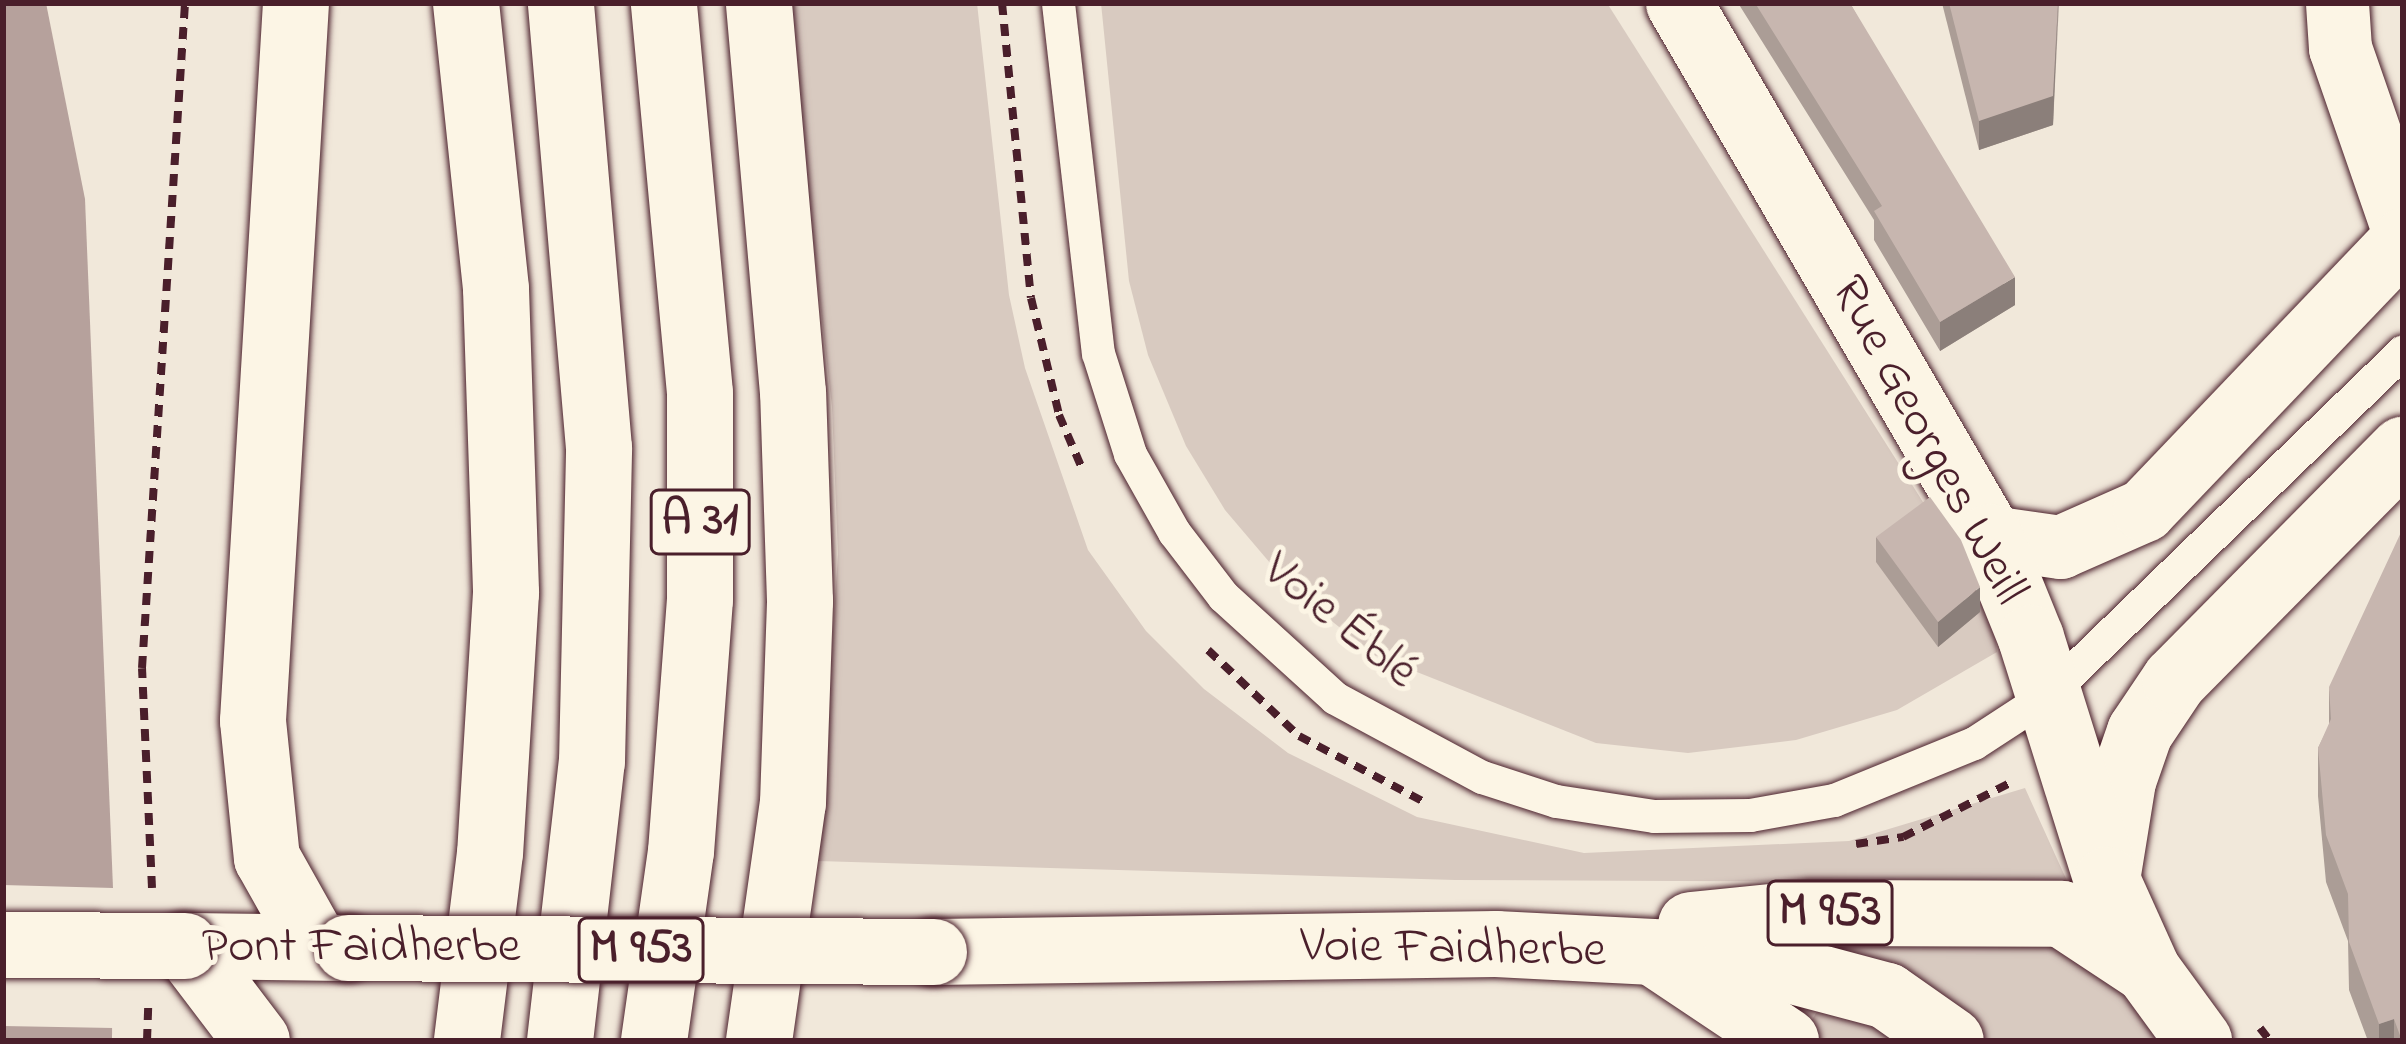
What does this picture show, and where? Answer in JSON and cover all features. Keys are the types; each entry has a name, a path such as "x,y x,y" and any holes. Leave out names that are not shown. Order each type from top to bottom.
{"main road":[{"path":"296,3 253,721 268,858 332,948"},
{"path":"466,3 496,289 506,593 490,854 466,1041"},
{"name":"A 31","path":"560,3 599,448 592,761 560,1041"},
{"name":"A 31","path":"654,1041 681,852 700,600 700,393 664,3"},
{"path":"759,3 794,393 800,602 793,803 759,1041"},
{"name":"Rue Georges Weill","path":"1679,3 1990,537 2107,880 2148,970"},
{"path":"2107,880 2140,732 2176,680 2403,450"},
{"name":"M 953","path":"1496,944 1812,913 2062,914 2148,970 2199,1041"},
{"name":"Voie Faidherbe","path":"934,952 1496,944 1659,956 1737,956 1804,969 1887,996 1951,1041"},
{"name":"Pont Faidherbe","path":"3,945 162,950 934,952"},
{"path":"162,950 257,1041"},
{"path":"1659,956 1786,1041"}],"street":[{"path":"2338,25 2403,113"},
{"path":"2338,25 2403,230"},
{"path":"1990,537 2060,547 2102,535 2144,510 2403,239"}],"lane":[{"name":"Voie Éblé","path":"1058,3 1080,248 1098,352 1130,454 1174,532 1223,596 1335,698 1481,777 1556,801 1654,816 1750,815 1834,800 1910,775 2046,696 2403,351"}],"path":[{"path":"147,1041 162,950 142,668 185,3"},
{"path":"1002,3 1031,298 1059,415 1090,485"},
{"path":"1204,646 1299,736 1431,805"},
{"path":"1836,847 1903,837 2018,779 2067,765"}],"shaded area":[{"path":"3,3 46,3 85,199 113,888 112,1041 3,1041"},
{"path":"786,3 977,3 1009,295 1025,368 1088,550 1146,631 1204,689 1288,753 1417,817 1584,853 1849,841 2025,788 2068,883 1455,880 818,861 838,554 832,407"},
{"path":"1101,3 1607,3 1992,611 1997,652 1897,710 1796,740 1688,753 1596,743 1374,655 1293,590 1225,510 1186,446 1148,355 1129,281"},
{"path":"1812,913 2062,914 2199,1041 1799,1041 1837,979"}],"pier":[{"path":"3,885 113,888 113,1028 3,1026"}],"building":[{"path":"1755,3 1850,3 2015,277 1940,322 1874,211 1882,206"},
{"path":"1949,3 2058,3 2053,96 1979,121"},
{"path":"1930,497 1961,540 1980,587 1938,622 1876,537"},
{"path":"2403,528 2402,1041 2394,1019 2379,1024 2349,942 2348,894 2326,835 2318,748 2331,719 2329,687"}]}
